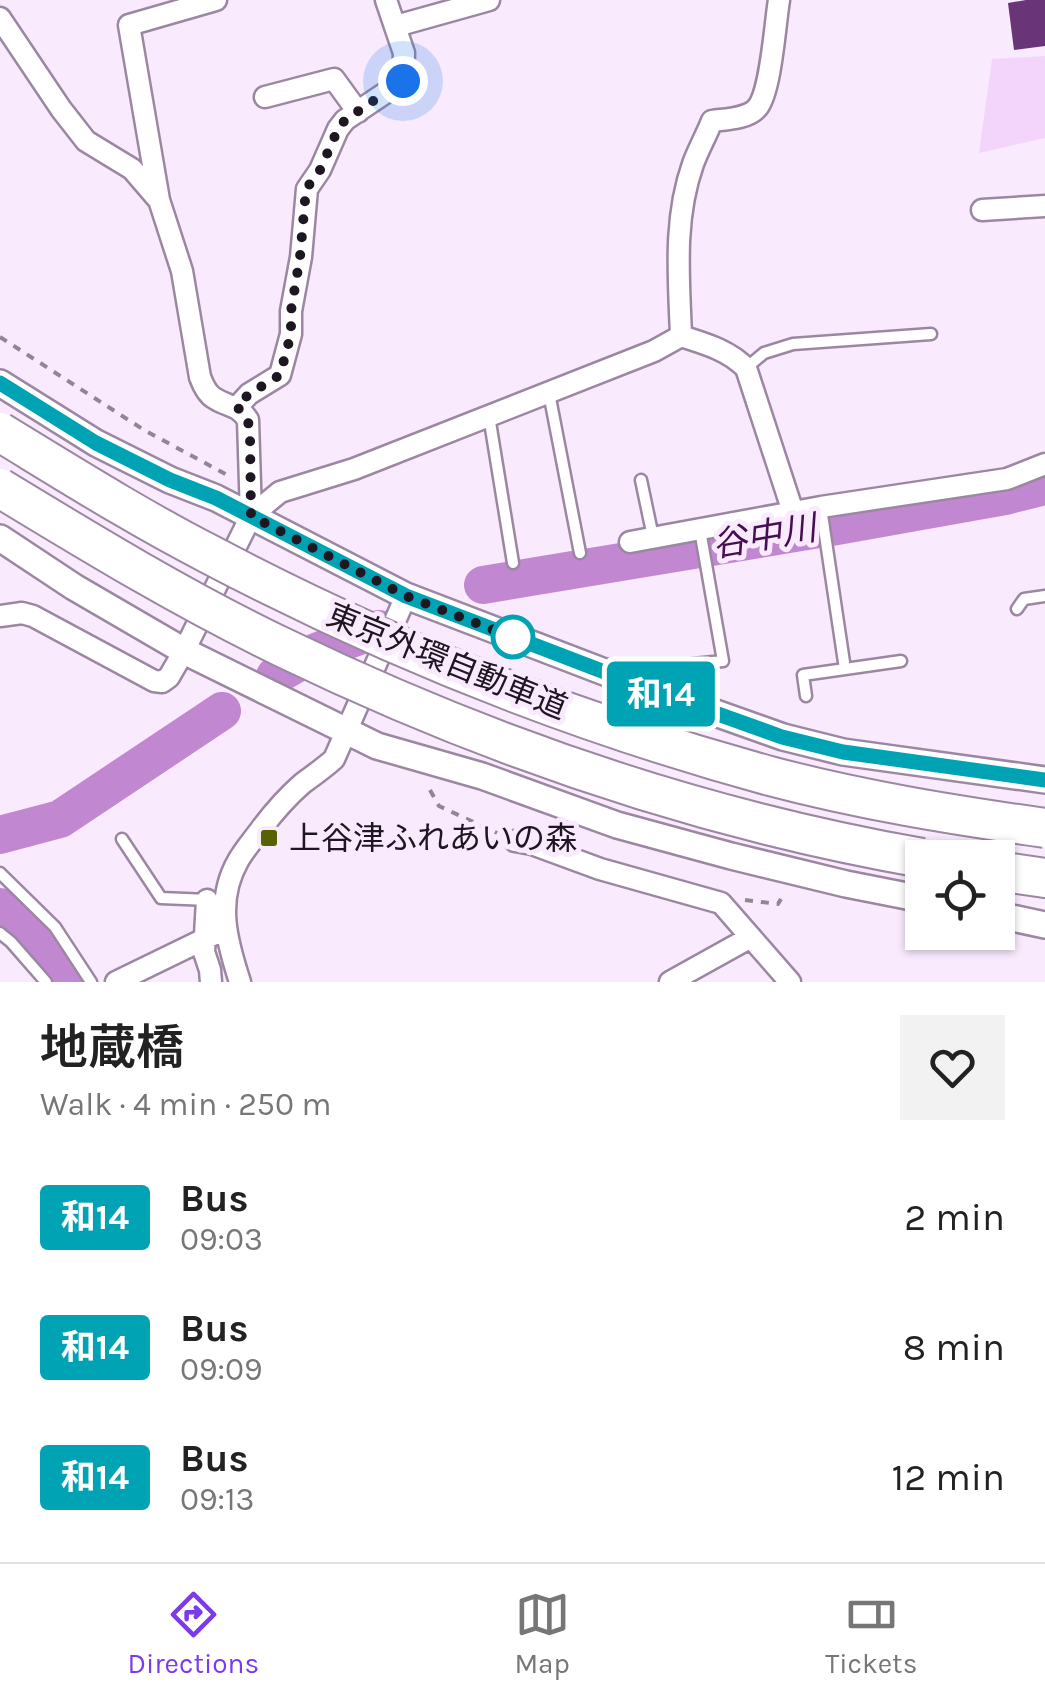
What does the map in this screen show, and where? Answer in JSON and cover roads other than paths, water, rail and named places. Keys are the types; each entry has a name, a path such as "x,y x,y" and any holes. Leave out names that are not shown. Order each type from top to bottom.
{"highway":[{"name":"東京外環自動車道","path":"0,432 207,554 397,645 554,706 679,750 773,776 886,802 1045,828"},
{"name":"東京外環自動車道","path":"0,488 94,545 282,647 463,726 662,798 761,825 905,855"},
{"path":"1015,874 1045,878"}],"street":[{"path":"216,0 129,25 158,200 182,271 200,377 213,398 242,410 248,420 251,516"},
{"path":"236,407 280,375 291,334 306,189 345,120 403,81 404,53 386,0"},
{"path":"396,26 489,0"},
{"path":"682,336 679,234 692,166 712,122 746,116 757,108 766,91 778,0"},
{"path":"0,18 86,142 132,169 158,200"},
{"path":"265,97 334,79 358,112"},
{"path":"982,210 1045,206"},
{"path":"0,616 22,612 33,616 162,682 184,651 251,516 280,492 354,469 654,351 682,336 718,348 746,368 793,512"},
{"path":"0,383 96,443 251,516 406,596 662,694 782,737 843,752 1045,780"},
{"path":"630,542 700,534 793,512 821,512 1007,479 1045,464"},
{"path":"0,538 74,587 184,651 378,746 482,776 617,825 730,856 905,896"},
{"path":"212,982 204,940 216,900 238,860 271,816 301,784 334,759 406,596"},
{"path":"515,841 721,903 790,982"},
{"path":"216,900 240,982"},
{"path":"1015,918 1045,925"},
{"path":"116,982 225,929"},
{"path":"670,982 751,938"}],"lane":[{"path":"746,368 764,353 792,344 931,334"},
{"path":"549,393 580,553"},
{"path":"489,416 513,563"},
{"path":"640,480 654,538"},
{"path":"821,512 845,670"},
{"path":"662,694 674,666 722,661 700,534"},
{"path":"1017,609 1024,599 1045,596"},
{"path":"806,696 803,675 902,660"},
{"path":"122,838 160,898 216,900"},
{"path":"0,873 55,927 91,982"},
{"path":"0,933 46,982"}],"waterway":[{"name":"谷中川","path":"483,585 837,526 1045,486"},
{"name":"谷中川","path":"275,676 318,651 379,629"},
{"name":"谷中川","path":"0,835 60,819 222,711"},
{"path":"0,907 30,929 68,982"}],"place":[{"name":"上谷津ふれあいの森","path":"269,838"}]}
